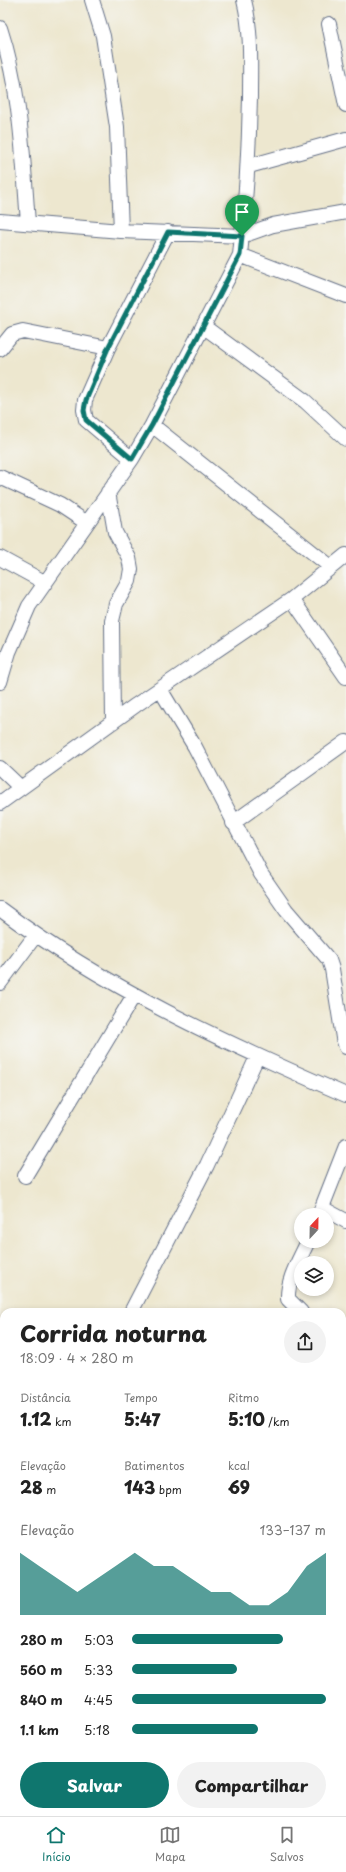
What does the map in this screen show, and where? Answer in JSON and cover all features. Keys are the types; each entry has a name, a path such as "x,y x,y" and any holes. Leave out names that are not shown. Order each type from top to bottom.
{"street":[{"path":"92,0 103,36 117,127 121,231"},
{"path":"0,682 20,626 29,606 44,582 132,459 152,425 240,255 248,166 250,30 244,0"},
{"path":"329,24 346,105"},
{"path":"0,28 6,46 20,120 28,223"},
{"path":"248,166 346,139"},
{"path":"0,221 121,231 242,236 273,225 346,212"},
{"path":"132,459 86,420 84,410 86,400 108,348 168,232"},
{"path":"240,255 346,296"},
{"path":"203,326 305,401 346,439"},
{"path":"0,349 12,334 24,331 108,348"},
{"path":"152,425 331,567"},
{"path":"0,477 60,505 87,523"},
{"path":"108,492 111,518 115,532 129,558 131,569 129,581 116,604 112,621 113,722"},
{"path":"0,803 160,689 292,599 346,555"},
{"path":"0,558 44,582"},
{"path":"292,599 346,677"},
{"path":"160,689 195,747 233,823 261,874 286,910 329,960 346,1047"},
{"path":"233,823 346,742"},
{"path":"0,768 20,788"},
{"path":"0,909 35,936 134,995 257,1057 346,1095"},
{"path":"0,983 35,936"},
{"path":"25,1176 134,995"},
{"path":"133,1308 207,1165 257,1057"},
{"path":"323,1208 346,1146"},
{"path":"334,1217 346,1221"},
{"path":"297,1308 288,1299 288,1292 292,1275 305,1248"}],"route":[{"path":"168,232 242,236 240,255 152,425 132,459 86,420 84,410 86,400 108,348 168,232"}]}
